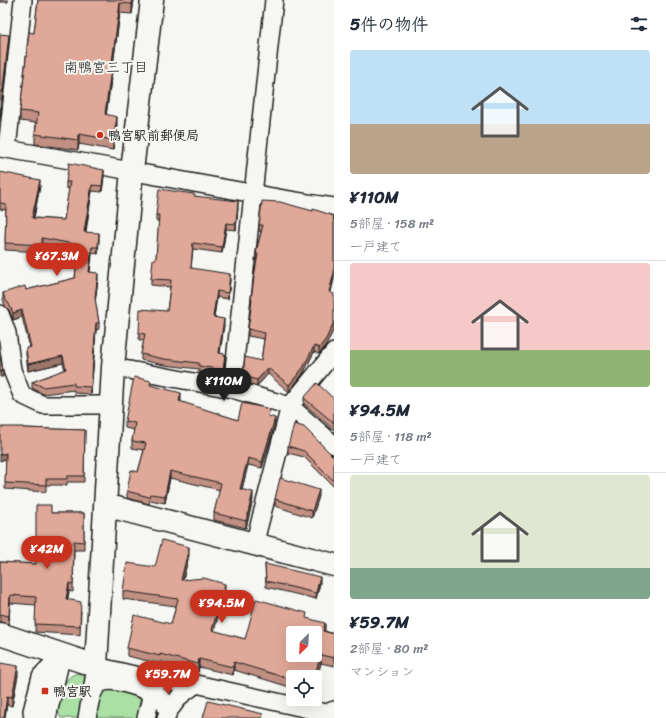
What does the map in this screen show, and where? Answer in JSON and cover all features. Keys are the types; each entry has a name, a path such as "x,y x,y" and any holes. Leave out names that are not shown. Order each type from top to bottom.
{"street":[{"path":"23,0 4,148 254,195 334,207"},
{"path":"87,718 96,666 113,367 132,171 152,0"},
{"path":"232,389 274,0"},
{"path":"0,314 7,332 12,370 22,395 43,405 110,404"},
{"path":"254,545 290,406 334,352"},
{"path":"113,367 232,389 290,406 334,445"},
{"path":"105,505 334,565"},
{"path":"0,634 96,666 143,677 196,684 326,713 334,710"},
{"path":"33,718 32,711 41,676 62,654"},
{"path":"47,718 62,654"},
{"path":"143,677 152,693 146,718"},
{"path":"91,698 97,686 104,681 119,682 159,696 164,701 167,715"},
{"path":"167,715 180,696 196,684"}],"green space":[{"path":"78,673 86,679 79,718 61,718 56,708 61,692 65,682 73,675"},
{"path":"110,689 139,696 144,703 142,718 94,718 97,700 104,691"}],"building":[{"path":"38,0 132,0 132,4 120,3 105,114 117,117 113,140 79,134 78,140 35,134 38,113 20,111 29,32 34,33"},
{"path":"0,34 9,35 0,115"},
{"path":"69,163 104,170 102,186 92,185 84,232 99,233 98,247 92,247 89,272 98,273 95,298 99,323 96,323 91,387 74,386 74,383 43,387 32,382 66,369 63,356 28,364 26,348 31,347 22,310 13,313 3,293 25,286 26,290 75,278 79,245 42,238 42,245 5,243 6,204 0,203 0,172 40,180 32,218 64,220 70,182 66,182"},
{"path":"159,189 194,194 194,196 238,201 236,224 226,223 222,247 193,243 191,268 230,274 228,293 217,291 213,317 224,319 219,353 225,354 223,370 199,366 199,363 164,359 141,354 145,334 139,333 140,309 167,311 171,280 151,279 153,259 156,259 159,215 156,215"},
{"path":"262,201 280,202 313,211 313,209 334,216 334,273 329,292 334,294 334,322 326,339 319,348 314,346 303,368 289,385 268,368 257,380 243,376 245,357 261,361 265,333 248,329 258,254 256,254 263,225 259,225"},
{"path":"0,356 3,371 0,371"},
{"path":"134,377 151,381 150,385 181,393 179,401 238,420 242,403 270,409 268,416 275,418 262,462 248,458 240,489 253,492 246,521 214,513 221,483 170,471 165,496 150,494 149,497 127,491 131,470 138,472 146,443 132,441 135,423 125,421"},
{"path":"317,383 334,399 334,423 304,398"},
{"path":"294,424 304,427 334,457 334,481 304,451 288,446"},
{"path":"0,427 85,430 84,476 67,476 67,479 46,479 46,485 5,483 6,453 0,455"},
{"path":"280,478 319,490 312,511 275,499"},
{"path":"36,505 51,505 51,513 84,513 84,542 74,541 73,584 69,583 66,599 81,602 80,626 35,624 36,597 10,595 9,616 0,614 0,562 36,564"},
{"path":"162,540 189,547 181,580 204,578 225,584 212,630 245,639 256,599 307,613 306,618 325,623 323,631 334,634 334,658 322,655 322,626 286,626 286,662 319,662 316,670 286,670 286,678 234,662 233,667 199,659 198,664 160,654 160,656 127,648 134,615 171,624 178,599 123,591 127,563 155,567"},
{"path":"265,564 320,577 316,593 266,581"},
{"path":"0,663 18,666 12,697 7,696 4,718 0,718"},
{"path":"208,701 263,714 262,718 203,718"}],"place":[{"name":"鴨宮駅前郵便局","path":"100,135"},
{"name":"鴨宮駅","path":"45,691"}],"district":[{"name":"南鴨宮三丁目","path":"106,67"}]}
